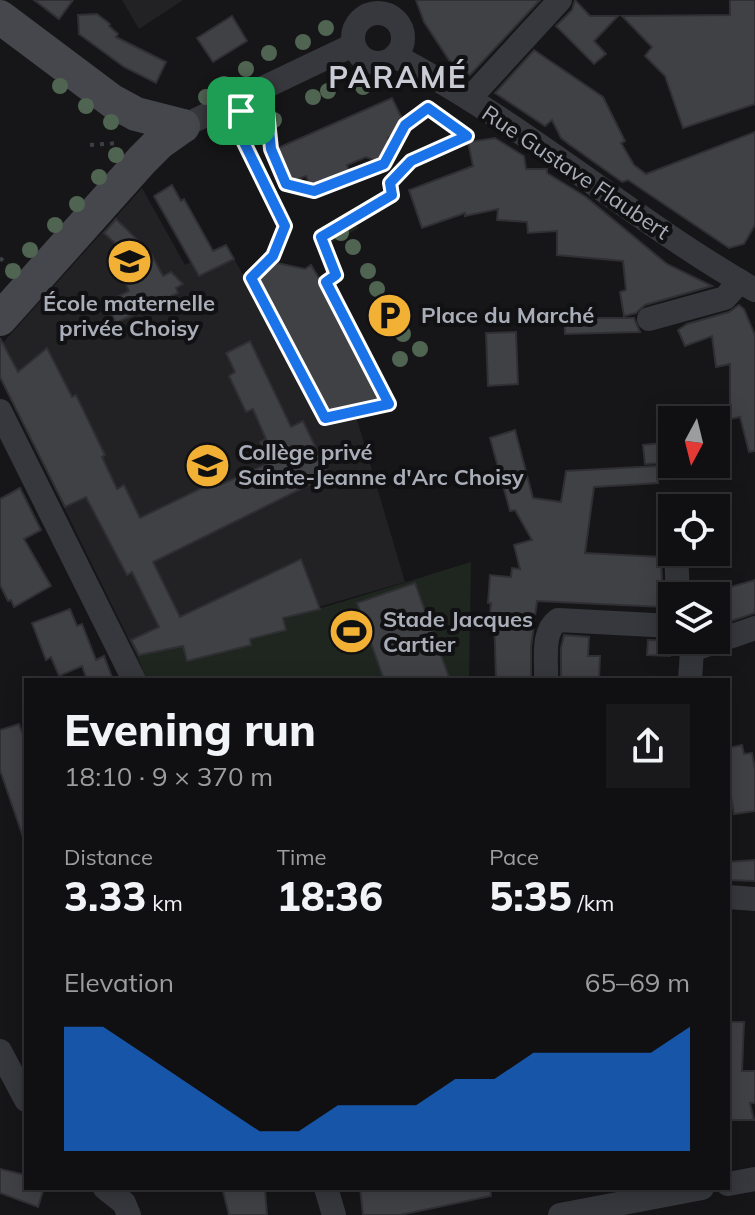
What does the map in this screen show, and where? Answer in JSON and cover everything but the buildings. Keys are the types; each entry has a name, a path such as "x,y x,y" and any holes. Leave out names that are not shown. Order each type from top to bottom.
{"street":[{"path":"469,99 560,0"},
{"path":"379,6 400,26 402,42 395,56 388,61 371,62 364,59 353,45 354,30 357,23 379,6"},
{"path":"0,17 112,101 136,114 183,126"},
{"path":"3,311 159,143 183,126 234,108 353,45"},
{"name":"Rue Gustave Flaubert","path":"395,56 469,99 654,226 748,286"},
{"path":"649,319 725,298 748,286"},
{"path":"0,411 133,678"},
{"path":"546,678 547,637 551,625 558,620 658,625"},
{"path":"730,634 755,628"},
{"path":"689,654 690,678"},
{"path":"730,897 755,899"},
{"path":"0,1051 24,1096"},
{"path":"730,1184 755,1179"},
{"path":"108,1190 124,1203 129,1215"},
{"path":"327,1190 334,1215"},
{"path":"560,1215 686,1196"}],"path":[{"path":"266,101 271,149 286,184 314,191 384,164 405,125 428,108 467,136 411,161 390,183 392,195 321,237 336,275 326,282 389,404 325,418 251,278 273,256 285,226 234,108 266,101"},
{"path":"90,145 119,143"}],"shaded area":[{"path":"122,0 183,0 139,29"},
{"name":"Collège privé Sainte-Jeanne d'Arc Choisy","path":"142,188 185,265 226,245 328,423 356,416 405,582 183,646 137,656 0,377 0,346"},
{"path":"352,223 359,228 329,244 329,234"},
{"name":"Stade Jacques Cartier","path":"471,562 469,678 146,678 137,656 264,625"}],"place":[{"name":"École maternelle privée Choisy","path":"129,262"},
{"name":"Place du Marché","path":"390,315"},
{"name":"Collège privé Sainte-Jeanne d'Arc Choisy","path":"207,465"},
{"name":"Stade Jacques Cartier","path":"352,632"}],"district":[{"name":"PARAMÉ","path":"398,77"}],"route":[{"path":"266,101 271,149 286,184 314,191 384,164 405,125 428,108 467,136 411,161 390,183 392,195 321,237 336,275 326,282 389,404 325,418 251,278 273,256 285,226 231,116 241,111 266,101"}]}
